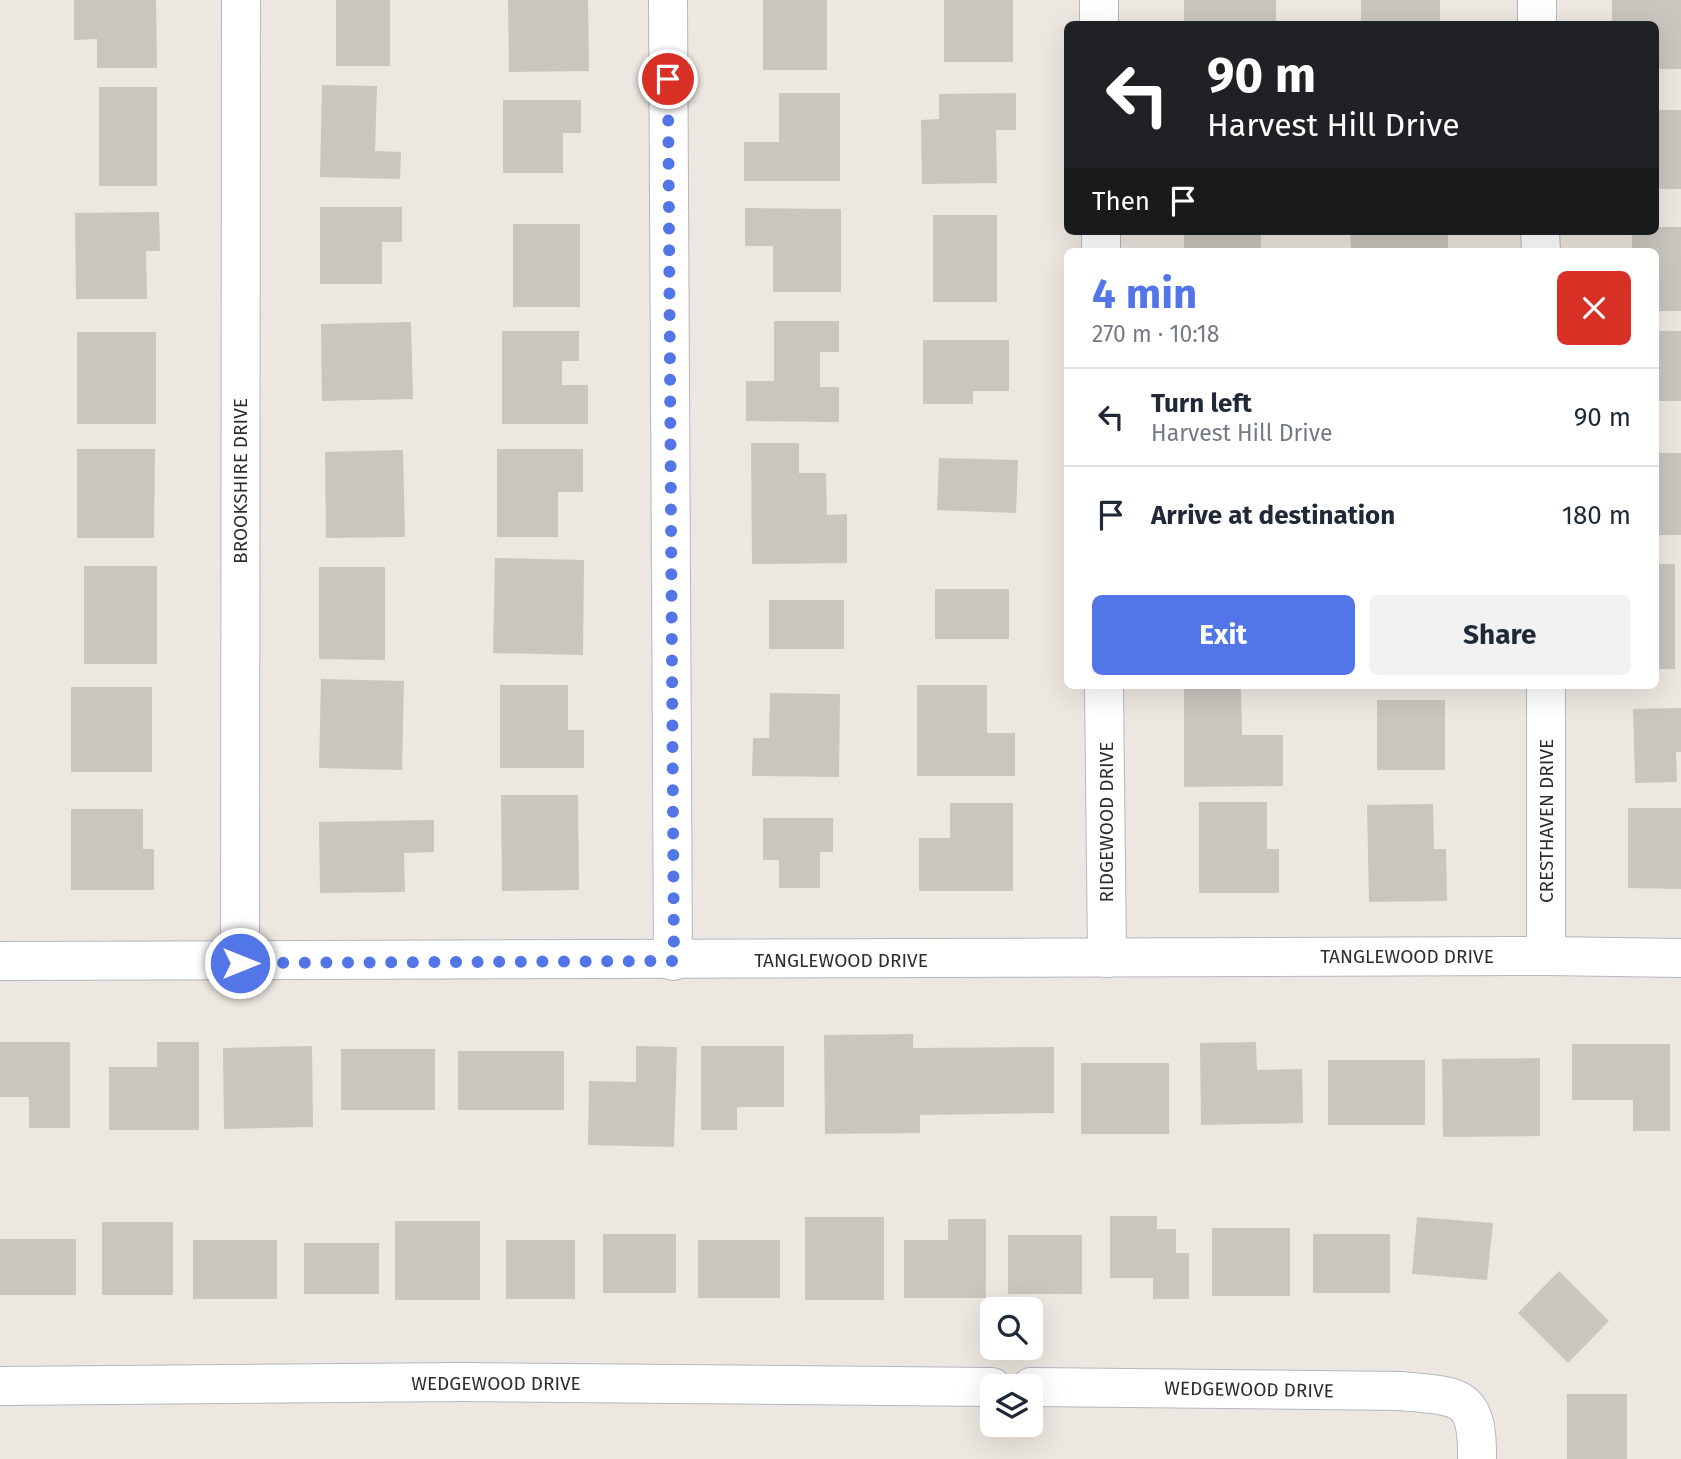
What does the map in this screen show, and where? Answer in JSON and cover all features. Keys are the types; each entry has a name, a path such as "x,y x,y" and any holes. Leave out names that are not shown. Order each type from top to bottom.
{"street":[{"name":"BROOKSHIRE DRIVE","path":"240,963 241,0"},
{"path":"668,0 674,961"},
{"path":"1099,0 1099,21"},
{"path":"1537,0 1537,21"},
{"name":"RIDGEWOOD DRIVE","path":"1104,689 1107,958"},
{"name":"CRESTHAVEN DRIVE","path":"1546,689 1546,956"},
{"name":"TANGLEWOOD DRIVE","path":"0,961 240,963 1546,956 1681,958"},
{"name":"WEDGEWOOD DRIVE","path":"0,1386 463,1382 980,1387"},
{"name":"WEDGEWOOD DRIVE","path":"1043,1387 1401,1391 1455,1397 1472,1413 1478,1430 1477,1459"}],"building":[{"path":"74,0 156,0 157,68 97,68 97,39 74,40"},
{"path":"336,0 390,0 390,66 336,66"},
{"path":"508,0 588,0 589,71 509,72"},
{"path":"763,0 827,0 827,70 763,70"},
{"path":"944,0 1013,0 1013,62 944,62"},
{"path":"1184,0 1276,0 1276,21 1184,21"},
{"path":"1361,0 1440,0 1440,21 1361,21"},
{"path":"1612,0 1681,0 1681,69 1659,69 1659,21 1612,21"},
{"path":"322,85 377,86 375,151 401,152 400,179 320,177"},
{"path":"99,87 157,87 157,186 99,186"},
{"path":"779,93 840,93 840,181 744,181 744,142 779,142"},
{"path":"1016,93 1016,130 996,130 997,183 922,184 921,120 939,119 939,94"},
{"path":"503,100 581,100 581,133 563,133 563,173 503,173"},
{"path":"1659,110 1681,110 1681,189 1659,189"},
{"path":"320,207 402,207 402,242 382,242 382,284 320,284"},
{"path":"745,208 841,209 841,292 773,292 773,246 745,246"},
{"path":"159,212 160,251 146,251 147,299 76,299 75,213"},
{"path":"933,215 997,215 997,302 933,302"},
{"path":"513,224 580,224 580,307 513,307"},
{"path":"1659,227 1681,227 1681,311 1659,311 1659,248 1632,248 1632,235 1659,235"},
{"path":"1184,235 1261,235 1261,248 1184,248"},
{"path":"1350,235 1448,235 1448,248 1351,248"},
{"path":"774,321 839,321 839,352 820,352 820,387 839,387 839,422 746,421 746,381 774,381"},
{"path":"411,322 413,399 322,401 321,324"},
{"path":"502,331 579,331 579,361 562,361 562,385 588,385 588,424 502,424"},
{"path":"1659,331 1681,331 1681,401 1659,401"},
{"path":"77,332 156,332 156,424 77,424"},
{"path":"923,340 1009,340 1009,391 973,391 973,404 923,404"},
{"path":"751,443 799,443 799,473 826,473 827,515 847,514 847,563 752,564"},
{"path":"77,449 155,449 154,538 77,538"},
{"path":"497,449 583,449 583,492 558,492 558,537 497,537"},
{"path":"403,450 405,537 326,538 325,452"},
{"path":"1659,453 1681,453 1681,535 1659,535"},
{"path":"939,458 1018,460 1016,513 937,510"},
{"path":"495,558 584,560 583,655 493,653"},
{"path":"1659,564 1675,564 1675,669 1659,669"},
{"path":"84,566 157,566 157,664 84,664"},
{"path":"319,567 385,567 385,660 319,659"},
{"path":"935,589 1009,589 1009,639 935,639"},
{"path":"769,600 844,600 844,649 769,649"},
{"path":"321,679 404,681 402,770 319,768"},
{"path":"500,685 568,685 568,730 584,730 584,768 500,768"},
{"path":"917,685 987,685 987,733 1015,733 1015,776 917,776"},
{"path":"71,687 152,687 152,772 71,772"},
{"path":"1184,689 1241,689 1242,735 1283,735 1283,786 1184,787"},
{"path":"770,693 840,694 839,777 752,776 753,738 769,738"},
{"path":"1377,700 1445,700 1445,770 1377,770"},
{"path":"1681,708 1681,752 1676,752 1677,782 1635,783 1633,709"},
{"path":"501,795 578,795 579,890 502,891"},
{"path":"1199,802 1267,802 1267,849 1279,849 1279,893 1199,893"},
{"path":"950,803 1013,803 1013,891 919,891 919,838 950,838"},
{"path":"1433,804 1434,849 1446,849 1447,901 1369,902 1367,805"},
{"path":"1628,808 1681,808 1681,889 1628,888"},
{"path":"71,809 143,809 143,849 154,849 154,890 71,890"},
{"path":"763,818 833,818 833,852 820,852 820,888 779,888 779,860 763,860"},
{"path":"434,820 434,852 404,853 405,892 320,893 319,822"},
{"path":"913,1034 913,1048 1054,1047 1054,1113 920,1115 920,1133 825,1134 824,1035"},
{"path":"0,1042 70,1042 70,1128 29,1128 29,1097 0,1097"},
{"path":"157,1042 199,1042 199,1130 109,1130 109,1067 157,1067"},
{"path":"1256,1042 1257,1070 1302,1069 1303,1123 1201,1125 1200,1043"},
{"path":"1572,1044 1670,1044 1670,1131 1633,1131 1633,1100 1572,1100"},
{"path":"312,1046 313,1127 224,1129 223,1048"},
{"path":"636,1046 677,1047 674,1147 588,1145 589,1081 636,1082"},
{"path":"701,1046 784,1046 784,1107 737,1107 737,1130 701,1130"},
{"path":"341,1049 435,1049 435,1110 341,1110"},
{"path":"458,1051 564,1051 564,1110 458,1110"},
{"path":"1540,1058 1540,1136 1443,1137 1442,1059"},
{"path":"1328,1060 1425,1060 1425,1125 1328,1125"},
{"path":"1081,1063 1169,1063 1169,1134 1081,1134"},
{"path":"1110,1216 1157,1216 1157,1229 1176,1229 1176,1253 1189,1253 1189,1299 1153,1299 1153,1278 1110,1278"},
{"path":"805,1217 884,1217 884,1300 805,1300"},
{"path":"1417,1217 1493,1223 1487,1280 1412,1274"},
{"path":"948,1219 986,1219 986,1297 904,1298 904,1240 948,1240"},
{"path":"395,1221 480,1221 480,1300 395,1300"},
{"path":"102,1222 173,1222 173,1295 102,1295"},
{"path":"1212,1228 1290,1228 1290,1296 1212,1296"},
{"path":"603,1234 676,1234 676,1293 603,1293"},
{"path":"1313,1234 1390,1234 1390,1293 1313,1293"},
{"path":"1008,1235 1082,1235 1082,1294 1008,1294"},
{"path":"0,1239 76,1239 76,1295 0,1295"},
{"path":"193,1240 277,1240 277,1299 193,1299"},
{"path":"506,1240 575,1240 575,1299 506,1299"},
{"path":"698,1240 780,1240 780,1298 698,1298"},
{"path":"304,1243 379,1243 379,1294 304,1294"},
{"path":"1559,1271 1609,1321 1568,1363 1518,1313"},
{"path":"1567,1394 1627,1394 1627,1459 1567,1459"}],"route":[{"path":"240,963 674,961 668,79"}]}
